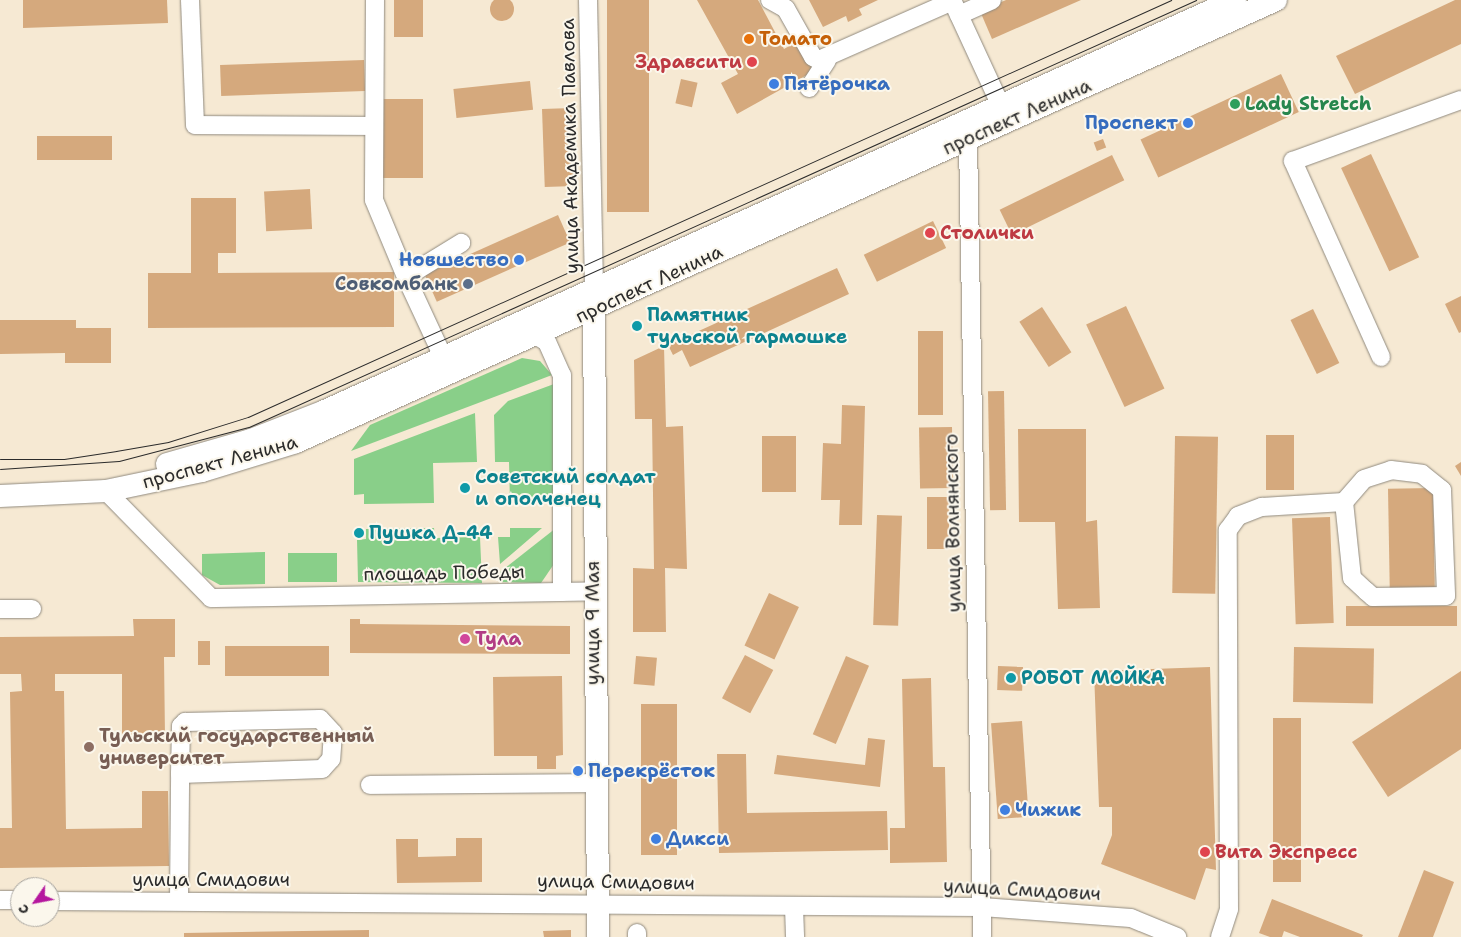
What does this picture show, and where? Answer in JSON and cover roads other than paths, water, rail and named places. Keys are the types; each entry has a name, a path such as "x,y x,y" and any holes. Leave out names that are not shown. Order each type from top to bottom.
{"main road":[{"name":"проспект Ленина","path":"0,496 106,491 249,458 350,419 528,330 1001,106 1235,0"},
{"name":"проспект Ленина","path":"594,300 968,139 1276,0"},
{"name":"улица 9 Мая","path":"594,300 594,783 598,937"},
{"name":"проспект Ленина","path":"0,483 99,477 170,464 251,440 444,359 528,330"}],"street":[{"path":"190,0 195,125 372,126"},
{"path":"375,0 372,126 374,200 406,277 444,359"},
{"name":"улица Академика Павлова","path":"588,0 594,300"},
{"path":"770,0 786,9 812,57 827,60"},
{"path":"809,88 827,60 954,5 992,0"},
{"path":"954,5 1001,106"},
{"path":"1381,357 1293,161 1461,100"},
{"name":"улица Волнянского","path":"968,139 982,937"},
{"path":"406,277 461,243"},
{"path":"528,330 551,347 562,375 562,592"},
{"path":"1220,937 1229,908 1228,530 1238,516 1262,507 1344,502 1364,479 1391,470 1422,474 1442,490 1446,596 1374,597 1366,591 1352,578 1344,502"},
{"name":"площадь Победы","path":"106,491 211,598 593,592"},
{"path":"0,609 32,609"},
{"path":"179,901 180,774 181,726 189,720 320,719 332,733 331,759 322,769 180,774"},
{"path":"370,785 594,783"},
{"name":"улица Смидович","path":"60,900 597,902 794,907 982,907 1131,918 1169,935"},
{"path":"794,907 795,937"}],"tram line":[{"path":"0,459 64,459 116,451 168,442 248,417 1171,0"},
{"path":"0,469 119,461 249,427 1196,0"}],"place":[{"name":"Томато","path":"749,39"},
{"name":"Здравсити","path":"752,62"},
{"name":"Пятёрочка","path":"774,84"},
{"name":"Lady Stretch","path":"1235,104"},
{"name":"Проспект","path":"1188,123"},
{"name":"Столички","path":"930,233"},
{"name":"Новшество","path":"519,260"},
{"name":"Совкомбанк","path":"468,284"},
{"name":"Памятник тульской гармошке","path":"637,326"},
{"name":"Советский солдат и ополченец","path":"465,488"},
{"name":"Пушка Д-44","path":"359,533"},
{"name":"Тула","path":"465,639"},
{"name":"РОБОТ МОЙКА","path":"1011,678"},
{"name":"Тульский государственный университет","path":"89,747"},
{"name":"Перекрёсток","path":"578,771"},
{"name":"Чижик","path":"1005,810"},
{"name":"Дикси","path":"656,839"},
{"name":"Вита Экспресс","path":"1205,852"}]}
